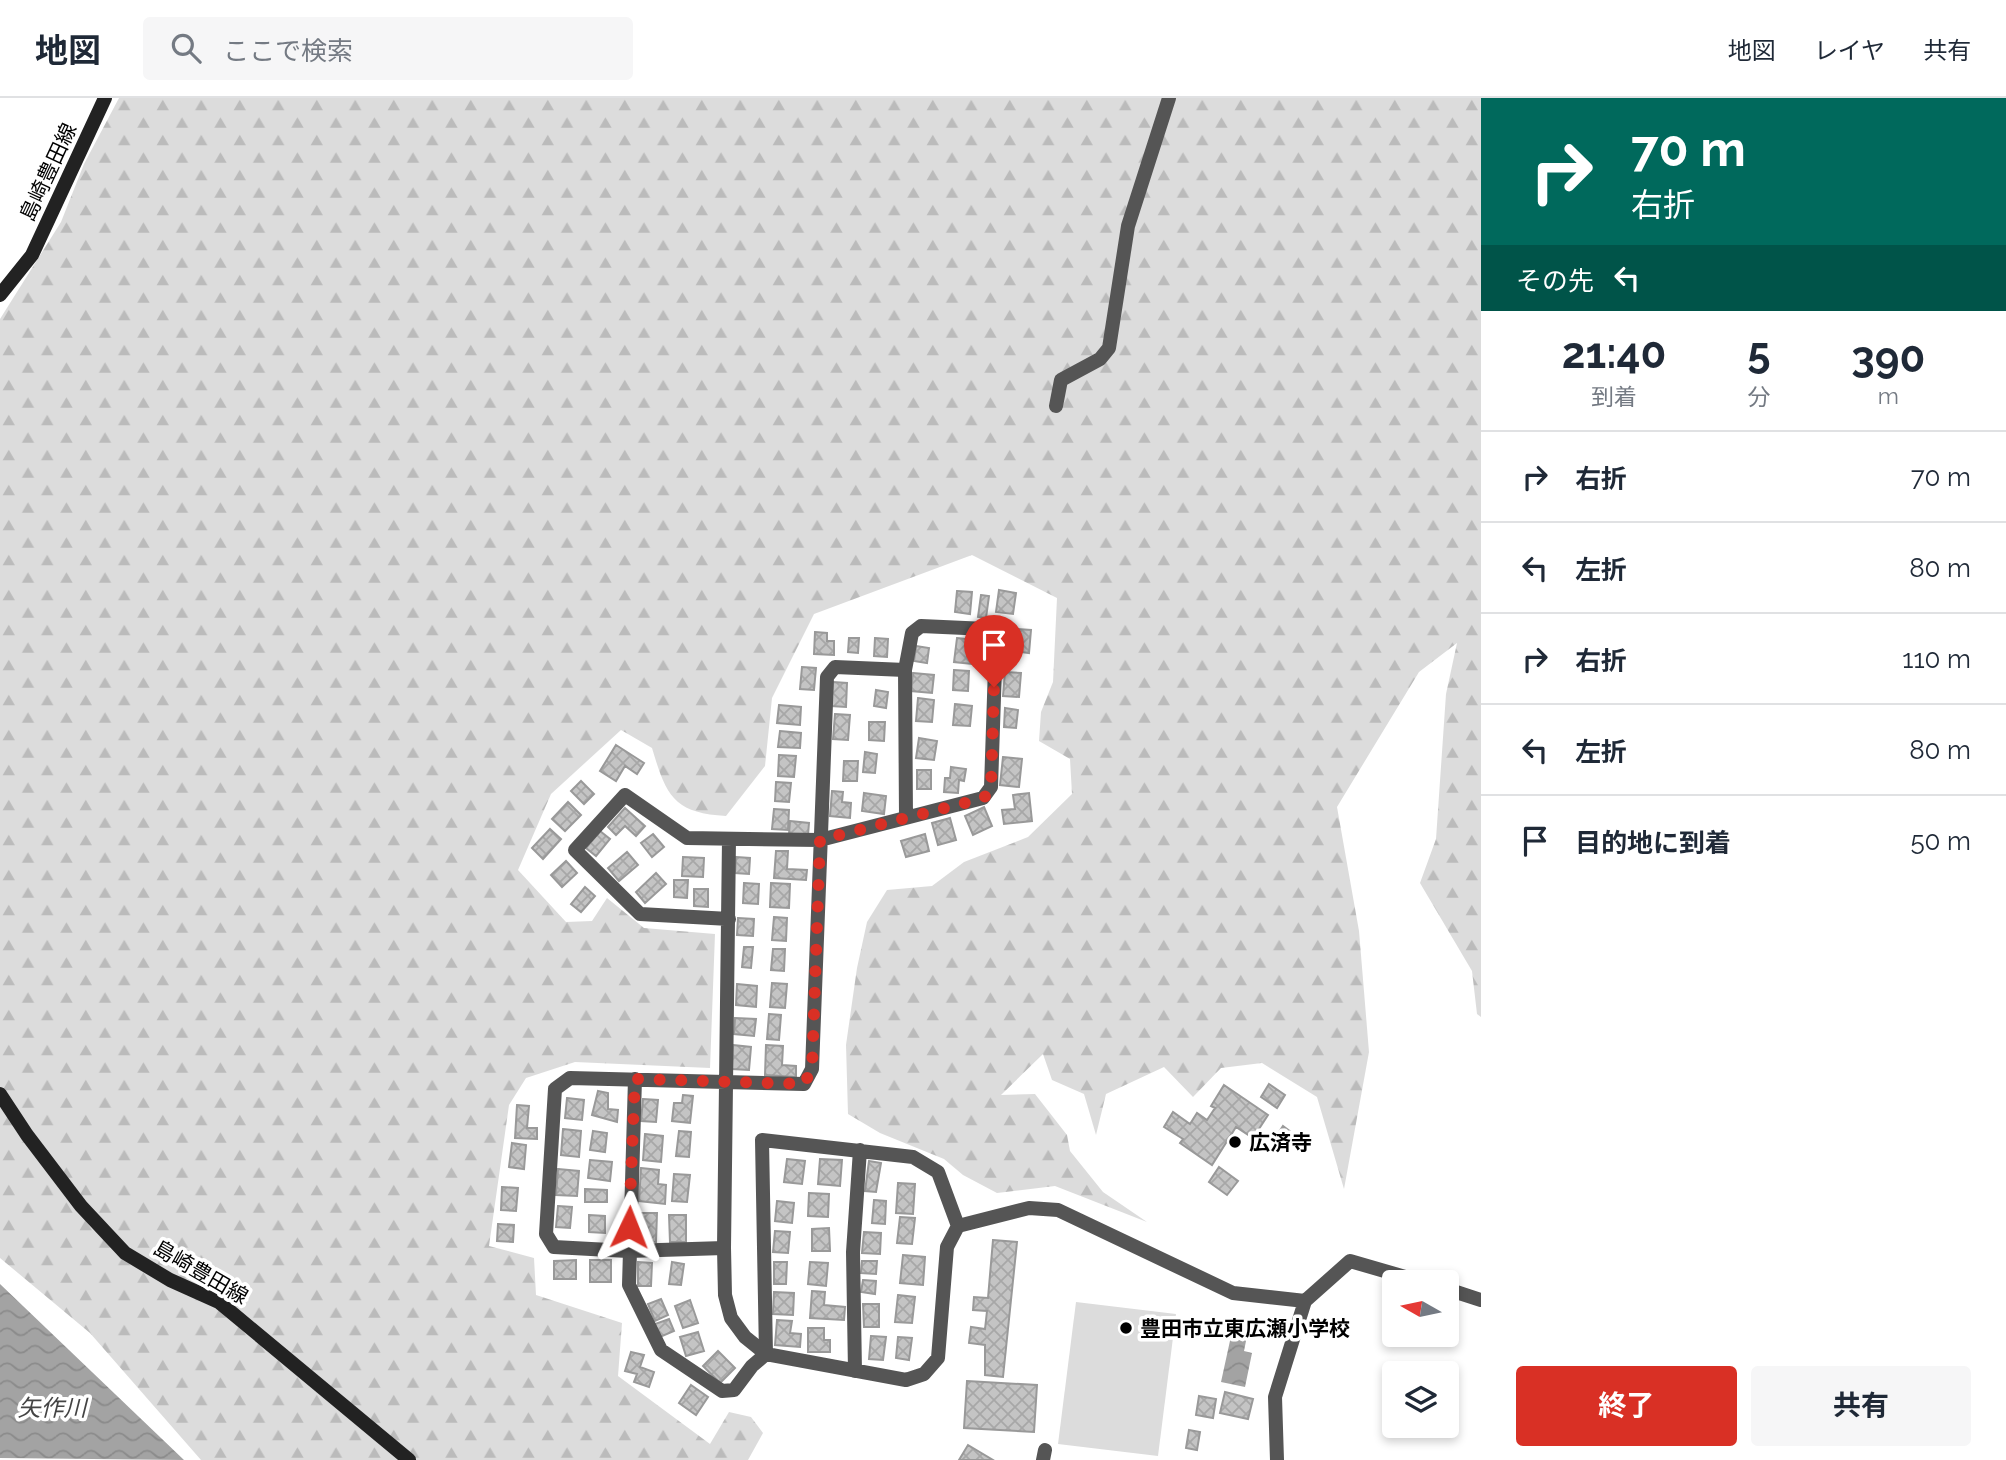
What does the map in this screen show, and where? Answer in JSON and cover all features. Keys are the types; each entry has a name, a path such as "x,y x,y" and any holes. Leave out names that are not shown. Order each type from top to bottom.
{"main road":[{"name":"島崎豊田線","path":"0,295 32,255 106,98"},
{"name":"島崎豊田線","path":"0,1094 27,1135 81,1206 125,1253 170,1280 219,1303 409,1460"}],"street":[{"path":"1056,406 1060,380 1100,359 1109,348 1128,226 1156,149 1169,98"},
{"path":"729,919 640,914 575,850 625,795 687,838 820,840 984,798 991,787 996,637 987,629 921,626 912,633 905,670 906,817"},
{"path":"724,1248 628,1251 554,1247 546,1234 555,1089 569,1078 804,1084 812,1069 827,677 835,667 905,670"},
{"path":"729,839 724,1248 725,1295 731,1318 745,1337 766,1354 906,1380 924,1374 938,1358 947,1247 958,1226 938,1172 913,1157 762,1140 766,1354"},
{"path":"635,1079 629,1285 661,1350 722,1391 734,1390 752,1366 766,1354"},
{"path":"855,1371 853,1252 860,1150"},
{"path":"958,1226 1029,1208 1058,1210 1233,1293 1305,1301"},
{"path":"1277,1460 1275,1397 1305,1301 1350,1261 1382,1270"},
{"path":"1460,1293 1481,1300"}],"green space":[{"path":"119,98 1481,98 1481,1017 1477,1014 1472,971 1420,883 1436,839 1446,694 1457,643 1419,672 1337,807 1359,931 1369,1052 1344,1189 1317,1097 1262,1063 1221,1068 1193,1097 1164,1067 1106,1094 1096,1135 1084,1094 1052,1080 1043,1054 1001,1095 1035,1094 1067,1135 1070,1151 1103,1192 1147,1222 1055,1186 997,1193 963,1175 944,1159 880,1133 848,1114 846,1045 857,968 867,922 887,890 932,886 964,862 1028,837 1072,794 1070,759 1039,741 1041,712 1053,682 1057,598 972,555 814,614 772,698 765,766 726,816 694,811 674,799 662,778 652,748 621,730 551,794 518,870 566,922 592,921 607,898 644,928 715,934 710,1068 575,1062 526,1078 509,1105 489,1246 534,1258 536,1295 622,1323 618,1376 710,1444 729,1412 751,1417 763,1433 748,1460 201,1460 90,1333 0,1258 0,319 61,222 84,164"},
{"path":"1076,1302 1176,1314 1158,1456 1058,1444"}],"water":[{"name":"矢作川","path":"0,1284 184,1460 0,1458"},
{"path":"1233,1327 1248,1331 1244,1351 1252,1353 1245,1387 1221,1382"}],"building":[{"path":"999,590 1016,593 1013,614 996,612"},
{"path":"957,591 972,592 970,614 955,612"},
{"path":"981,595 989,596 986,618 978,617"},
{"path":"1017,629 1031,630 1029,653 1015,651"},
{"path":"815,632 827,633 827,641 834,641 834,655 814,654"},
{"path":"849,638 859,638 858,653 848,652"},
{"path":"875,638 888,639 887,657 874,656"},
{"path":"957,638 975,640 972,664 954,662"},
{"path":"916,646 929,648 927,663 914,661"},
{"path":"802,667 816,668 814,690 800,689"},
{"path":"954,670 969,671 968,691 953,690"},
{"path":"1005,672 1021,673 1019,697 1003,696"},
{"path":"913,673 934,675 932,693 911,691"},
{"path":"833,682 847,683 846,707 831,706"},
{"path":"876,690 888,692 886,708 874,706"},
{"path":"918,698 934,700 932,722 916,721"},
{"path":"955,704 972,706 970,726 953,725"},
{"path":"779,705 801,707 800,725 777,723"},
{"path":"1005,708 1018,710 1016,728 1004,727"},
{"path":"835,714 850,715 848,740 833,739"},
{"path":"869,722 885,722 884,741 869,740"},
{"path":"780,731 801,733 800,748 778,747"},
{"path":"919,738 937,741 934,760 916,758"},
{"path":"616,745 644,763 637,774 625,766 616,781 600,771"},
{"path":"865,752 877,754 875,773 863,772"},
{"path":"779,755 796,756 794,777 778,776"},
{"path":"1003,757 1022,759 1019,787 1000,785"},
{"path":"844,761 858,761 857,781 843,781"},
{"path":"951,767 966,769 964,781 959,780 958,793 944,792 945,778 950,778"},
{"path":"917,770 931,770 931,789 917,789"},
{"path":"581,781 594,794 584,804 571,791"},
{"path":"776,782 791,783 789,802 775,801"},
{"path":"832,791 843,792 842,802 851,803 850,818 830,816"},
{"path":"864,793 886,796 884,814 862,811"},
{"path":"1029,793 1032,821 1004,824 1002,810 1015,809 1013,795"},
{"path":"568,802 581,815 565,831 552,819"},
{"path":"984,807 992,826 973,835 965,816"},
{"path":"625,808 645,826 636,836 625,826 616,835 608,827"},
{"path":"774,809 789,810 788,830 772,829"},
{"path":"950,818 956,840 938,845 932,823"},
{"path":"790,821 809,823 808,835 789,834"},
{"path":"550,829 561,839 543,859 532,848"},
{"path":"600,831 610,839 596,856 586,848"},
{"path":"653,834 664,847 652,857 641,843"},
{"path":"925,834 929,851 906,857 901,841"},
{"path":"776,851 788,851 787,869 807,870 806,880 774,878"},
{"path":"627,852 638,865 619,881 608,868"},
{"path":"683,857 704,858 703,877 682,876"},
{"path":"736,857 750,858 749,874 735,873"},
{"path":"566,861 577,873 562,887 551,875"},
{"path":"656,873 666,884 645,903 636,892"},
{"path":"674,880 688,880 687,898 674,897"},
{"path":"744,883 759,884 758,904 743,903"},
{"path":"771,883 790,884 789,908 770,907"},
{"path":"585,887 595,896 581,912 571,904"},
{"path":"694,889 708,889 708,907 694,906"},
{"path":"774,917 787,918 786,941 772,940"},
{"path":"738,918 754,919 753,936 737,935"},
{"path":"744,947 753,947 751,968 742,967"},
{"path":"773,949 785,949 784,971 771,970"},
{"path":"772,983 787,984 785,1008 770,1007"},
{"path":"737,984 757,986 756,1007 736,1005"},
{"path":"769,1014 781,1015 779,1040 767,1039"},
{"path":"735,1018 756,1019 754,1036 734,1034"},
{"path":"733,1045 751,1047 749,1070 732,1069"},
{"path":"766,1045 783,1046 782,1065 796,1066 796,1077 765,1075"},
{"path":"1269,1084 1285,1095 1277,1108 1261,1097"},
{"path":"1224,1085 1268,1115 1253,1138 1236,1127 1212,1165 1180,1143 1183,1139 1164,1127 1173,1112 1190,1124 1197,1113 1207,1120 1215,1108 1211,1106"},
{"path":"598,1091 608,1093 608,1109 618,1110 617,1122 592,1115"},
{"path":"683,1095 693,1096 690,1123 672,1121 674,1103 682,1103"},
{"path":"567,1098 584,1100 582,1120 565,1118"},
{"path":"643,1099 658,1100 656,1122 641,1121"},
{"path":"517,1105 529,1106 527,1128 537,1128 537,1139 515,1138"},
{"path":"1283,1126 1295,1135 1286,1147 1275,1138"},
{"path":"563,1129 581,1131 579,1157 561,1155"},
{"path":"593,1131 607,1133 605,1152 590,1150"},
{"path":"679,1131 691,1132 689,1157 676,1156"},
{"path":"645,1134 663,1136 661,1162 643,1160"},
{"path":"512,1143 526,1145 524,1169 509,1167"},
{"path":"787,1159 805,1161 802,1184 784,1182"},
{"path":"820,1159 842,1160 840,1186 818,1184"},
{"path":"590,1160 612,1162 610,1181 588,1178"},
{"path":"869,1161 881,1163 876,1192 865,1191"},
{"path":"1219,1167 1238,1181 1227,1195 1209,1182"},
{"path":"641,1168 659,1170 658,1184 666,1185 665,1204 639,1201"},
{"path":"558,1169 579,1171 577,1196 556,1195"},
{"path":"674,1174 690,1175 687,1202 672,1201"},
{"path":"898,1183 915,1184 913,1214 896,1213"},
{"path":"502,1187 518,1188 516,1211 501,1210"},
{"path":"585,1189 607,1190 607,1202 585,1202"},
{"path":"809,1193 829,1194 828,1217 808,1216"},
{"path":"874,1200 886,1201 885,1224 872,1223"},
{"path":"777,1201 794,1203 792,1223 775,1221"},
{"path":"558,1206 572,1207 570,1228 556,1227"},
{"path":"638,1213 657,1213 656,1242 637,1241"},
{"path":"589,1215 605,1216 605,1233 589,1232"},
{"path":"669,1215 686,1215 686,1242 670,1242"},
{"path":"900,1217 915,1218 912,1244 897,1243"},
{"path":"498,1224 514,1225 513,1242 497,1241"},
{"path":"829,1228 830,1251 812,1251 812,1229"},
{"path":"775,1231 790,1232 788,1253 773,1252"},
{"path":"864,1232 881,1233 880,1254 862,1253"},
{"path":"993,1240 1017,1242 1003,1377 985,1375 985,1345 969,1343 971,1327 985,1329 987,1311 973,1310 974,1297 988,1298"},
{"path":"903,1255 925,1257 923,1285 900,1283"},
{"path":"576,1260 576,1279 554,1279 554,1261"},
{"path":"590,1260 611,1260 611,1282 590,1282"},
{"path":"862,1261 877,1261 876,1274 861,1273"},
{"path":"638,1262 652,1263 651,1286 638,1286"},
{"path":"672,1262 684,1264 681,1285 669,1284"},
{"path":"774,1262 787,1262 786,1284 774,1284"},
{"path":"810,1262 828,1263 826,1286 808,1284"},
{"path":"863,1280 876,1281 875,1294 861,1292"},
{"path":"812,1291 825,1292 824,1305 845,1307 844,1320 810,1318"},
{"path":"774,1292 794,1293 793,1315 773,1314"},
{"path":"898,1295 915,1297 912,1323 895,1322"},
{"path":"661,1299 668,1315 655,1321 648,1304"},
{"path":"690,1300 698,1323 683,1328 675,1306"},
{"path":"863,1304 879,1304 879,1327 864,1327"},
{"path":"669,1319 674,1331 660,1337 655,1324"},
{"path":"777,1320 792,1321 790,1333 801,1334 800,1347 775,1345"},
{"path":"808,1328 824,1328 824,1340 830,1340 830,1352 808,1352"},
{"path":"698,1332 704,1351 686,1356 680,1337"},
{"path":"871,1336 886,1337 883,1360 869,1359"},
{"path":"898,1337 912,1338 909,1360 896,1358"},
{"path":"718,1351 735,1368 720,1383 703,1366"},
{"path":"631,1352 644,1355 640,1367 654,1372 649,1387 634,1382 637,1374 625,1371"},
{"path":"967,1381 1037,1385 1034,1432 964,1428"},
{"path":"691,1385 708,1397 696,1415 679,1403"},
{"path":"1225,1392 1253,1399 1248,1419 1220,1413"},
{"path":"1199,1396 1216,1399 1213,1418 1196,1415"},
{"path":"1189,1430 1200,1432 1197,1450 1186,1448"},
{"path":"968,1445 993,1460 959,1460"}],"place":[{"name":"広済寺","path":"1235,1142"},
{"name":"豊田市立東広瀬小学校","path":"1126,1328"}],"route":[{"path":"629,1227 635,1079 804,1084 812,1069 820,840 984,798 991,787 994,687"}]}
